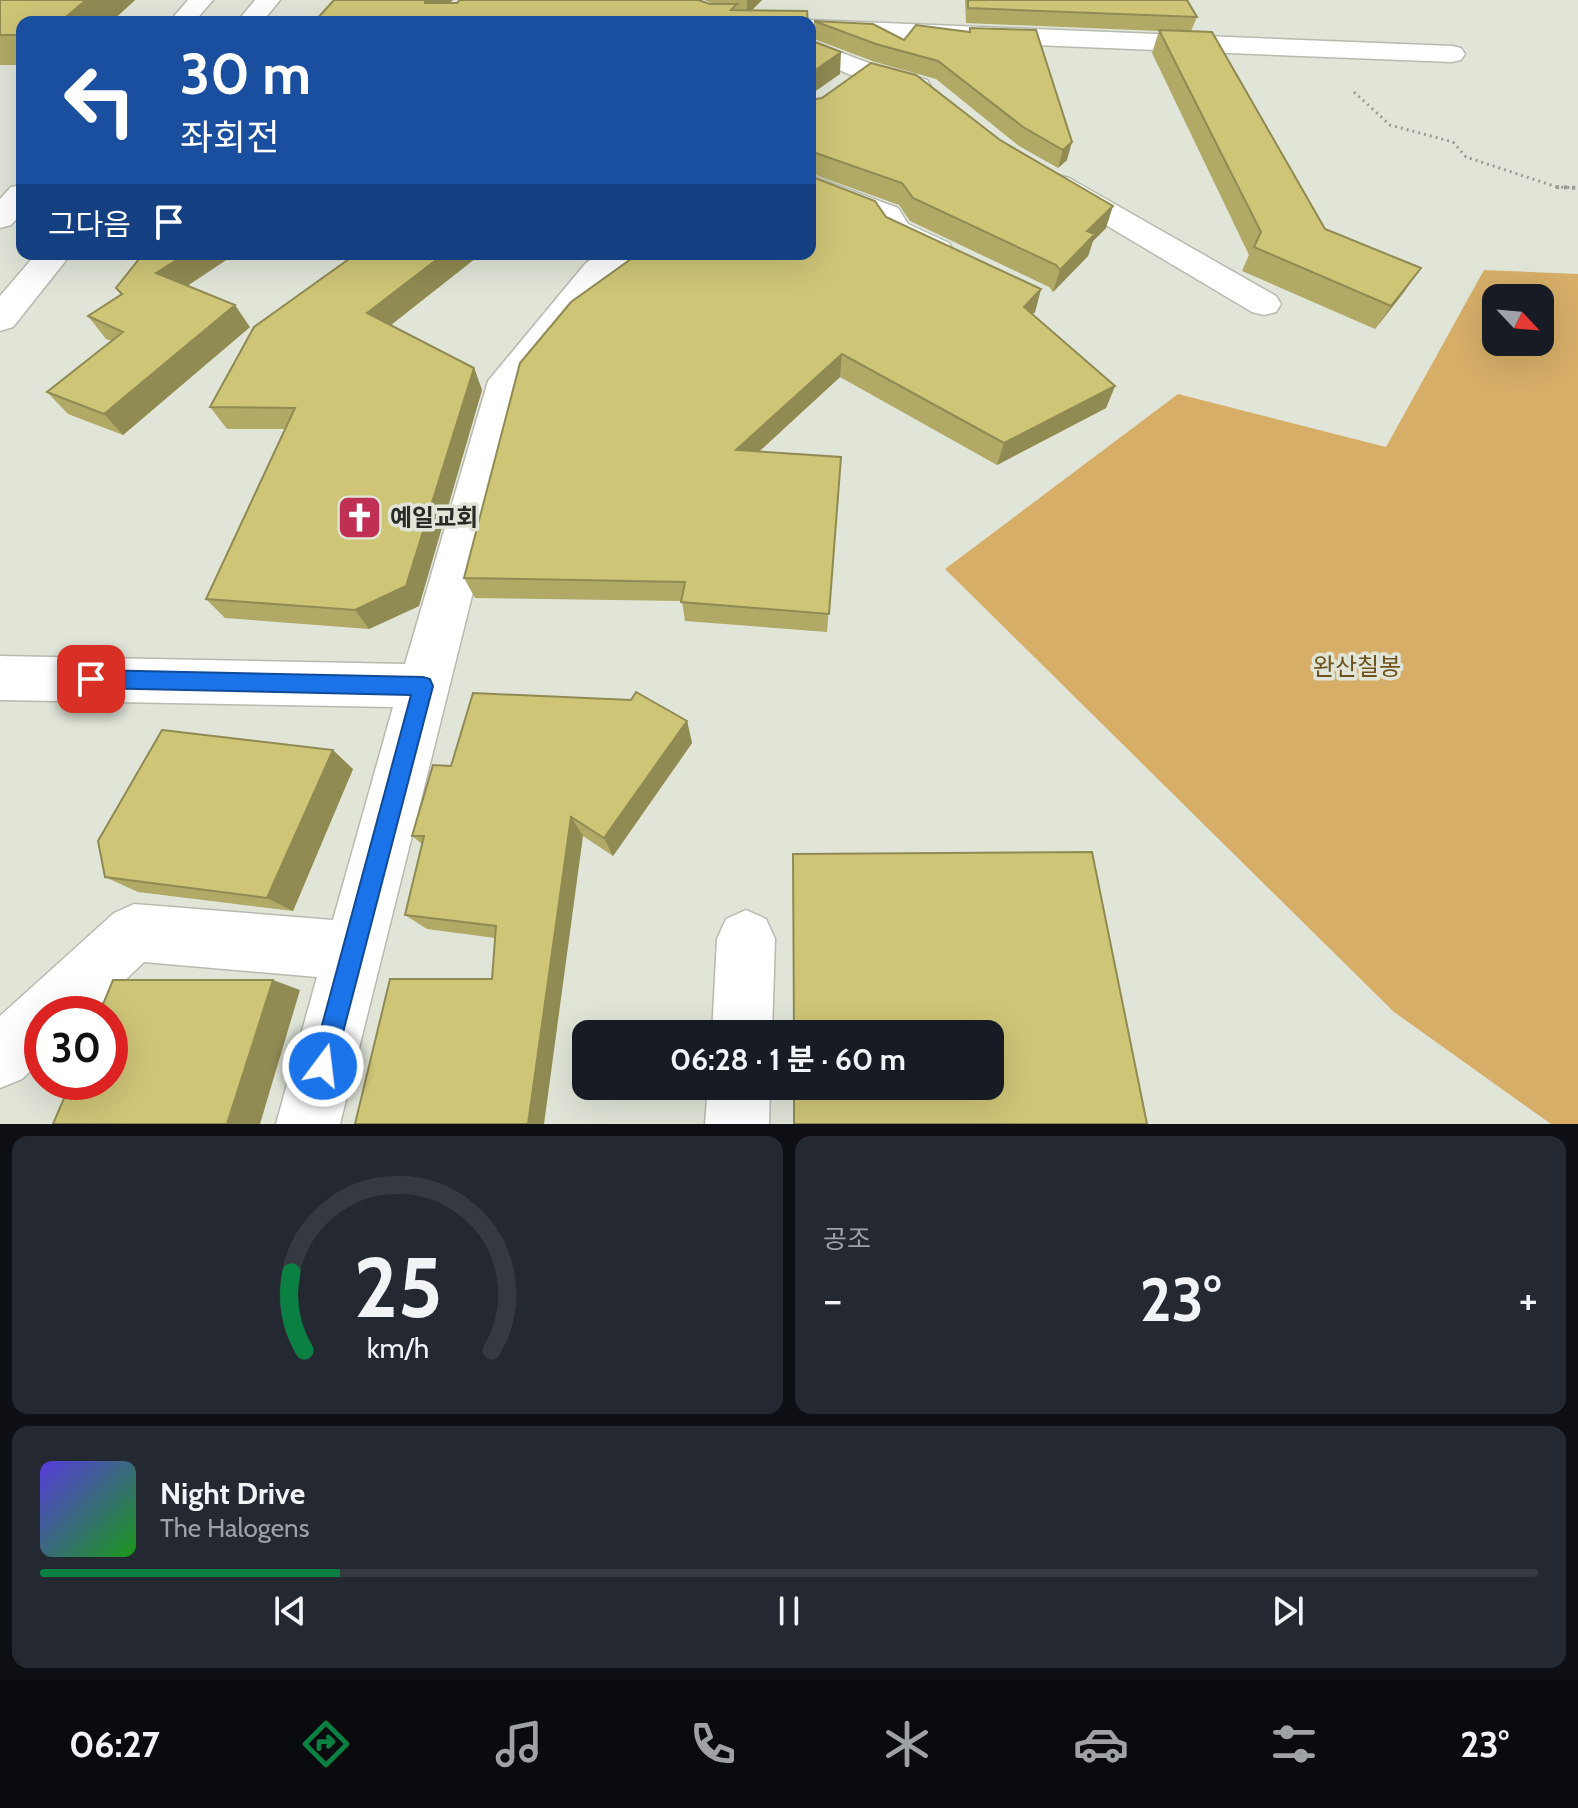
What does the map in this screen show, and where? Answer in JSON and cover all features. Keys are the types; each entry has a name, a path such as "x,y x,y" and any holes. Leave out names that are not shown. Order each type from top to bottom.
{"street":[{"path":"186,16 201,0"},
{"path":"254,16 268,0"},
{"path":"812,16 833,6"},
{"path":"816,23 1452,54"},
{"path":"816,53 854,79 925,88 937,98"},
{"path":"1034,170 1264,304"},
{"path":"816,186 887,215 896,230 966,264"},
{"path":"0,218 16,201"},
{"path":"0,319 49,260"},
{"path":"308,1124 507,381 597,271 611,260"},
{"path":"0,678 423,686"},
{"path":"66,996 134,933 353,951"},
{"path":"743,1020 746,939"},
{"path":"0,1057 24,1035"},
{"path":"737,1124 738,1100"}],"path":[{"path":"1273,46 1320,67 1361,97 1390,125 1453,142 1466,157 1557,187 1578,188"}],"green space":[{"name":"완산칠봉","path":"1484,270 1578,274 1578,1124 1551,1124 1394,1012 945,569 1178,394 1386,447"}],"building":[{"path":"0,0 86,0 67,16 16,16 16,35 0,35"},
{"path":"334,0 457,3 460,0 698,0 710,4 737,4 731,10 807,11 807,16 319,16"},
{"path":"968,0 1187,0 1197,17 968,8"},
{"path":"816,21 873,24 904,40 916,25 970,32 970,28 1036,30 1072,142 1063,150 1023,127 938,61 876,44"},
{"path":"1159,30 1212,32 1325,229 1421,268 1391,306 1254,247 1261,232"},
{"path":"816,42 841,52 816,70"},
{"path":"871,63 916,75 1000,140 1113,206 1087,231 1095,234 1060,270 1056,265 913,198 902,183 816,153 816,99 822,98"},
{"path":"816,178 875,201 886,217 1041,289 1024,307 1115,386 1004,443 842,354 736,450 841,457 829,614 681,602 685,582 464,578 520,363 571,302 630,260 816,260"},
{"path":"138,260 177,260 156,273 235,305 104,414 47,392 123,332 88,316 122,294 116,288"},
{"name":"예일교회","path":"348,260 436,260 367,313 474,368 406,586 355,610 206,599 295,408 210,407 254,327"},
{"path":"636,692 687,721 604,838 571,817 528,1124 355,1124 390,979 492,979 496,926 405,915 424,836 412,836 433,765 451,766 473,693 631,700"},
{"path":"162,730 333,750 267,898 105,877 98,841"},
{"path":"1092,852 1147,1124 794,1124 794,1100 1004,1100 1004,1020 794,1020 793,854"},
{"path":"113,980 273,980 227,1124 53,1124 63,1100 128,1100 128,996 106,996"}],"place":[{"name":"예일교회","path":"359,517"}],"route":[{"path":"91,679 423,686 323,1066"}]}
